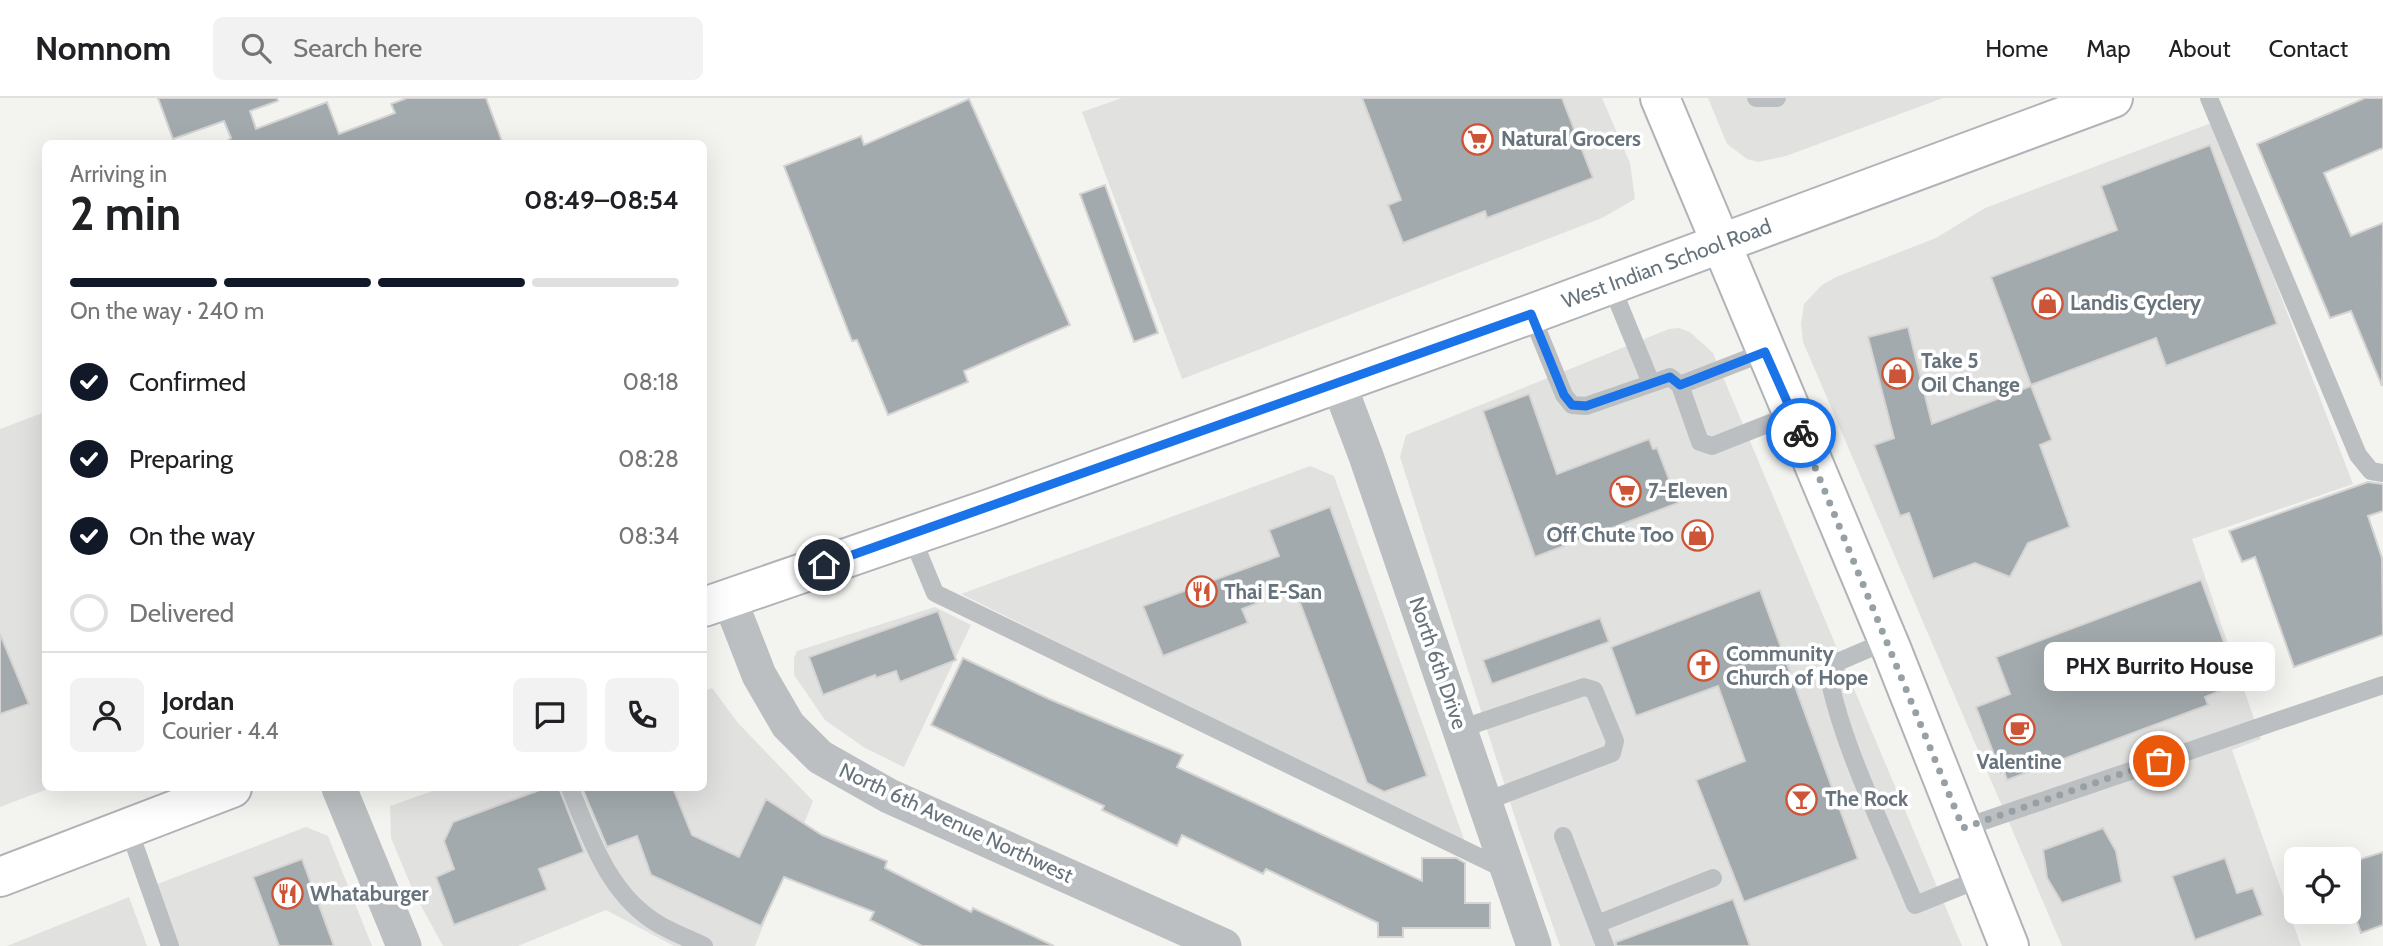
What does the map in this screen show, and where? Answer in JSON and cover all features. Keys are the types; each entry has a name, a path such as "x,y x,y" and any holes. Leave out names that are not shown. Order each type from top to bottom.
{"main road":[{"path":"1660,98 1887,641 2009,946"},
{"name":"West Indian School Road","path":"716,602 1531,314 2113,98"},
{"path":"0,877 224,791"}],"street":[{"name":"North 6th Drive","path":"1338,382 1534,946"},
{"name":"North 6th Avenue Northwest","path":"716,602 788,725 820,757 889,796 1224,946"},
{"path":"340,791 404,946"}],"lane":[{"path":"1756,98 1777,98"},
{"path":"2209,98 2358,455 2371,471 2383,473"},
{"path":"1611,285 1651,383"},
{"path":"1531,314 1564,395 1572,405 1586,406 1670,377 1680,385 1700,442 1712,446 1793,414"},
{"path":"1680,385 1765,352"},
{"path":"911,535 935,593 1506,870"},
{"path":"1887,641 1840,661 1828,672 1833,697 1915,905 1982,878"},
{"path":"1963,828 2383,685"},
{"path":"1460,729 1584,687 1594,690 1615,741 1612,753 1484,802"},
{"path":"571,791 593,844 615,885 658,924 704,946"},
{"path":"128,827 170,946"},
{"path":"1563,836 1605,946"},
{"path":"1597,924 1713,878"}],"shaded area":[{"path":"1122,98 1602,98 1630,163 1635,199 1602,218 1182,379 1082,112"},
{"path":"1708,98 1943,98 1786,156 1758,162 1747,159 1727,144"},
{"path":"2214,122 2353,484 2192,539 2261,739 2232,750 2284,898 2284,924 2293,924 2301,946 2062,946 1803,342 1801,324 1804,304 1822,285 1936,238 1985,208"},
{"path":"1679,328 1690,332 1713,353 1962,946 1560,946 1519,830 1400,457 1406,435 1669,329"},
{"path":"42,413 42,791 0,807 0,429"},
{"path":"1310,466 1334,476 1466,845 961,594"},
{"path":"935,607 971,625 904,767 865,748 825,720 794,675 794,658 797,651"},
{"path":"712,688 738,723 813,801 755,946 674,946 606,910 518,946 443,946 414,893 391,838 390,806 432,791 707,791 707,690"},
{"path":"306,827 328,836 372,946 170,946 147,888"},
{"path":"129,897 147,946 7,946"}],"building":[{"path":"158,98 277,98 278,101 250,111 256,129 327,102 339,134 395,113 391,104 407,98 486,98 502,140 228,140 231,138 224,121 173,139"},
{"name":"Natural Grocers","path":"1362,98 1562,98 1593,178 1487,218 1485,211 1403,243 1388,205 1401,200"},
{"path":"2365,98 2383,98 2383,148 2324,173 2351,236 2383,223 2382,386 2351,311 2330,318 2257,144"},
{"path":"969,99 1070,325 964,371 968,382 888,415 857,340 852,341 784,166 861,136 864,145"},
{"path":"2210,145 2277,324 2166,366 2156,338 2031,385 1991,277 2117,230 2101,186"},
{"path":"1105,185 1158,333 1134,342 1080,194"},
{"path":"1908,327 1932,424 2031,386 2052,440 2040,445 2070,527 2028,543 2010,577 1975,563 1933,579 1909,513 1900,516 1874,445 1894,438 1868,337"},
{"path":"1529,394 1557,474 1649,439 1653,449 1657,448 1678,503 1535,557 1483,411"},
{"path":"2368,482 2383,484 2383,511 2368,516 2382,558 2383,635 2294,667 2255,557 2242,562 2229,531"},
{"path":"1330,507 1427,776 1384,792 1367,783 1295,589 1242,609 1248,623 1163,656 1143,606 1279,556 1269,530"},
{"path":"2201,580 2239,683 2205,697 2208,705 2007,780 2004,771 2001,773 1976,707 2010,694 1996,657"},
{"path":"1760,590 1858,859 1744,902 1696,780 1745,761 1718,686 1636,716 1611,647"},
{"path":"938,611 956,660 900,682 896,671 876,678 875,675 823,695 809,657"},
{"path":"1600,618 1609,642 1492,684 1483,660"},
{"path":"0,634 29,704 0,714"},
{"path":"963,658 1049,699 1183,755 1177,767 1422,881 1422,858 1456,858 1465,863 1465,903 1490,903 1490,928 1403,928 1403,937 1378,937 1378,923 1266,869 1263,874 1182,835 1177,846 1102,810 1104,806 931,725"},
{"path":"537,791 560,791 584,852 539,869 547,890 454,925 436,877 454,869 444,841 453,822"},
{"path":"583,791 674,791 692,835 739,857 766,799 822,835 887,861 885,868 971,912 973,908 1054,946 922,946 870,920 874,912 784,877 761,926 651,875 637,836 607,847"},
{"path":"2103,828 2116,851 2122,882 2062,903 2047,878 2043,850"},
{"path":"2383,852 2383,925 2361,933 2358,924 2361,924 2361,859"},
{"path":"2225,858 2237,893 2253,888 2263,915 2195,940 2172,876"},
{"name":"Whataburger","path":"302,859 334,946 279,946 253,877"},
{"path":"1733,899 1750,946 1616,946 1616,942"}],"way so far":[{"path":"1801,433 1963,828 2159,761"}],"place":[{"name":"Natural Grocers","path":"1478,139"},
{"name":"Landis Cyclery","path":"2047,303"},
{"name":"Take 5 Oil Change","path":"1898,373"},
{"name":"7-Eleven","path":"1625,491"},
{"name":"Off Chute Too","path":"1697,535"},
{"name":"Thai E-San","path":"1201,592"},
{"name":"Community Church of Hope","path":"1703,666"},
{"name":"Valentine","path":"2019,730"},
{"name":"PHX Burrito House","path":"2159,761"},
{"name":"The Rock","path":"1802,799"},
{"name":"Whataburger","path":"287,894"}],"route":[{"path":"824,565 989,509 1531,314 1564,395 1572,405 1586,406 1670,377 1680,385 1765,352 1801,433"}]}
